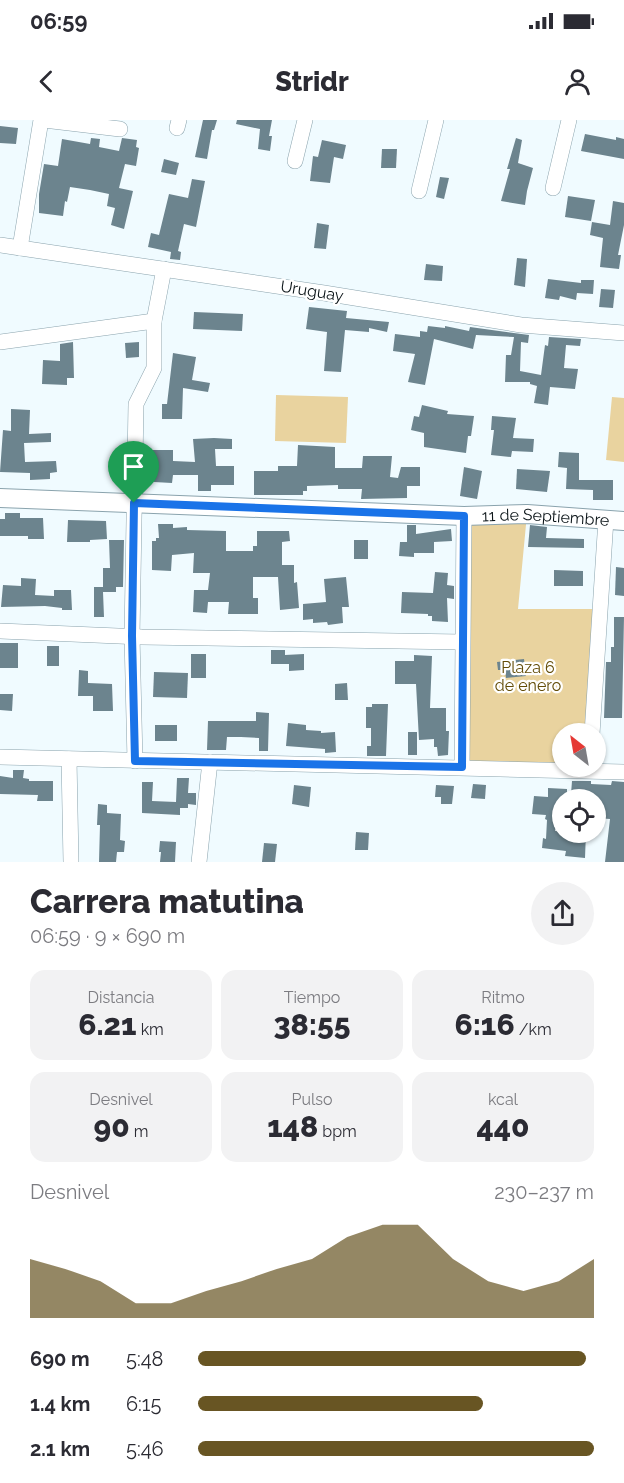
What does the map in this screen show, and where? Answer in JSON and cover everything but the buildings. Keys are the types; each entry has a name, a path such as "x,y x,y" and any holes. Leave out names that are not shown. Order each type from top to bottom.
{"main road":[{"name":"11 de Septiembre","path":"0,498 464,516 527,514 615,520"}],"street":[{"path":"20,249 42,120 120,129"},
{"path":"295,161 305,120"},
{"path":"419,191 436,120"},
{"path":"553,188 569,120"},
{"name":"Uruguay","path":"0,246 324,293 520,325 624,333"},
{"path":"135,761 132,636 136,404 154,368 154,321 164,269"},
{"path":"0,342 154,321"},
{"path":"462,767 464,516"},
{"path":"593,723 615,520"},
{"path":"0,631 132,636 462,642"},
{"path":"0,757 552,768"},
{"path":"69,759 71,862"},
{"path":"199,862 210,762"},
{"path":"606,770 624,772"}],"green space":[{"path":"276,395 348,397 346,443 275,441"},
{"path":"612,397 624,398 624,462 606,460"},
{"name":"Plaza 6 de enero","path":"527,514 518,609 599,609 593,723 552,723 552,766 462,767 464,516"}],"route":[{"path":"134,503 464,516 462,767 135,761 132,636 134,503"}]}
